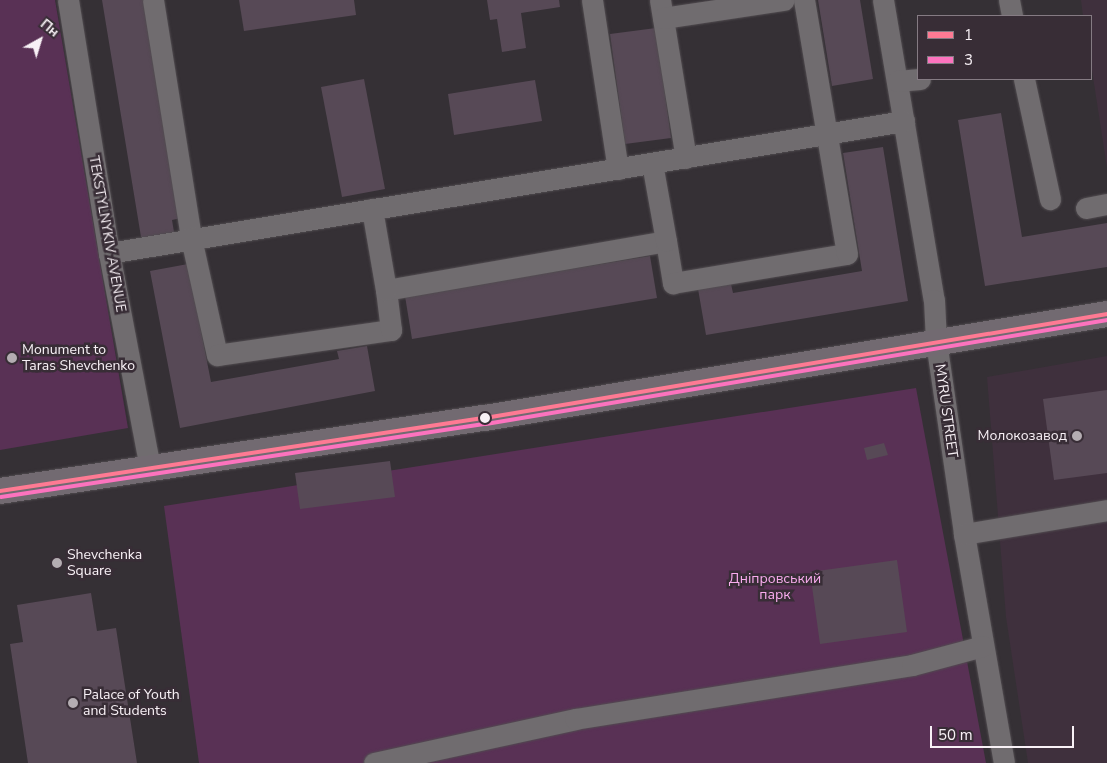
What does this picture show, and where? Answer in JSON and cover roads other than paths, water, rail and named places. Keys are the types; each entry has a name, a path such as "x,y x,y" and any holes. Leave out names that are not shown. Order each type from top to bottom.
{"main road":[{"path":"0,490 485,418 936,341 1107,314"}],"street":[{"name":"TEKSTYLNYKIV AVENUE","path":"68,0 109,252 150,467"},
{"path":"153,0 191,238 217,355 391,330 372,210"},
{"path":"592,0 618,169"},
{"path":"686,158 662,9 784,0"},
{"path":"652,163 673,283 847,254 804,0"},
{"name":"MYRU STREET","path":"883,0 934,300 936,341 964,534 1004,763"},
{"path":"1009,0 1012,15"},
{"path":"897,82 917,79"},
{"path":"1024,80 1050,199"},
{"path":"109,252 904,122"},
{"path":"1086,208 1107,204"},
{"path":"386,290 666,241"},
{"path":"964,534 1107,510"},
{"path":"374,763 575,719 912,665 983,646"}],"place":[{"name":"Monument to Taras Shevchenko","path":"12,358"},
{"name":"Молокозавод","path":"1077,436"},
{"name":"Shevchenka Square","path":"57,563"},
{"name":"Palace of Youth and Students","path":"73,703"}],"park label":[{"name":"Дніпровський парк","path":"775,588"}]}
